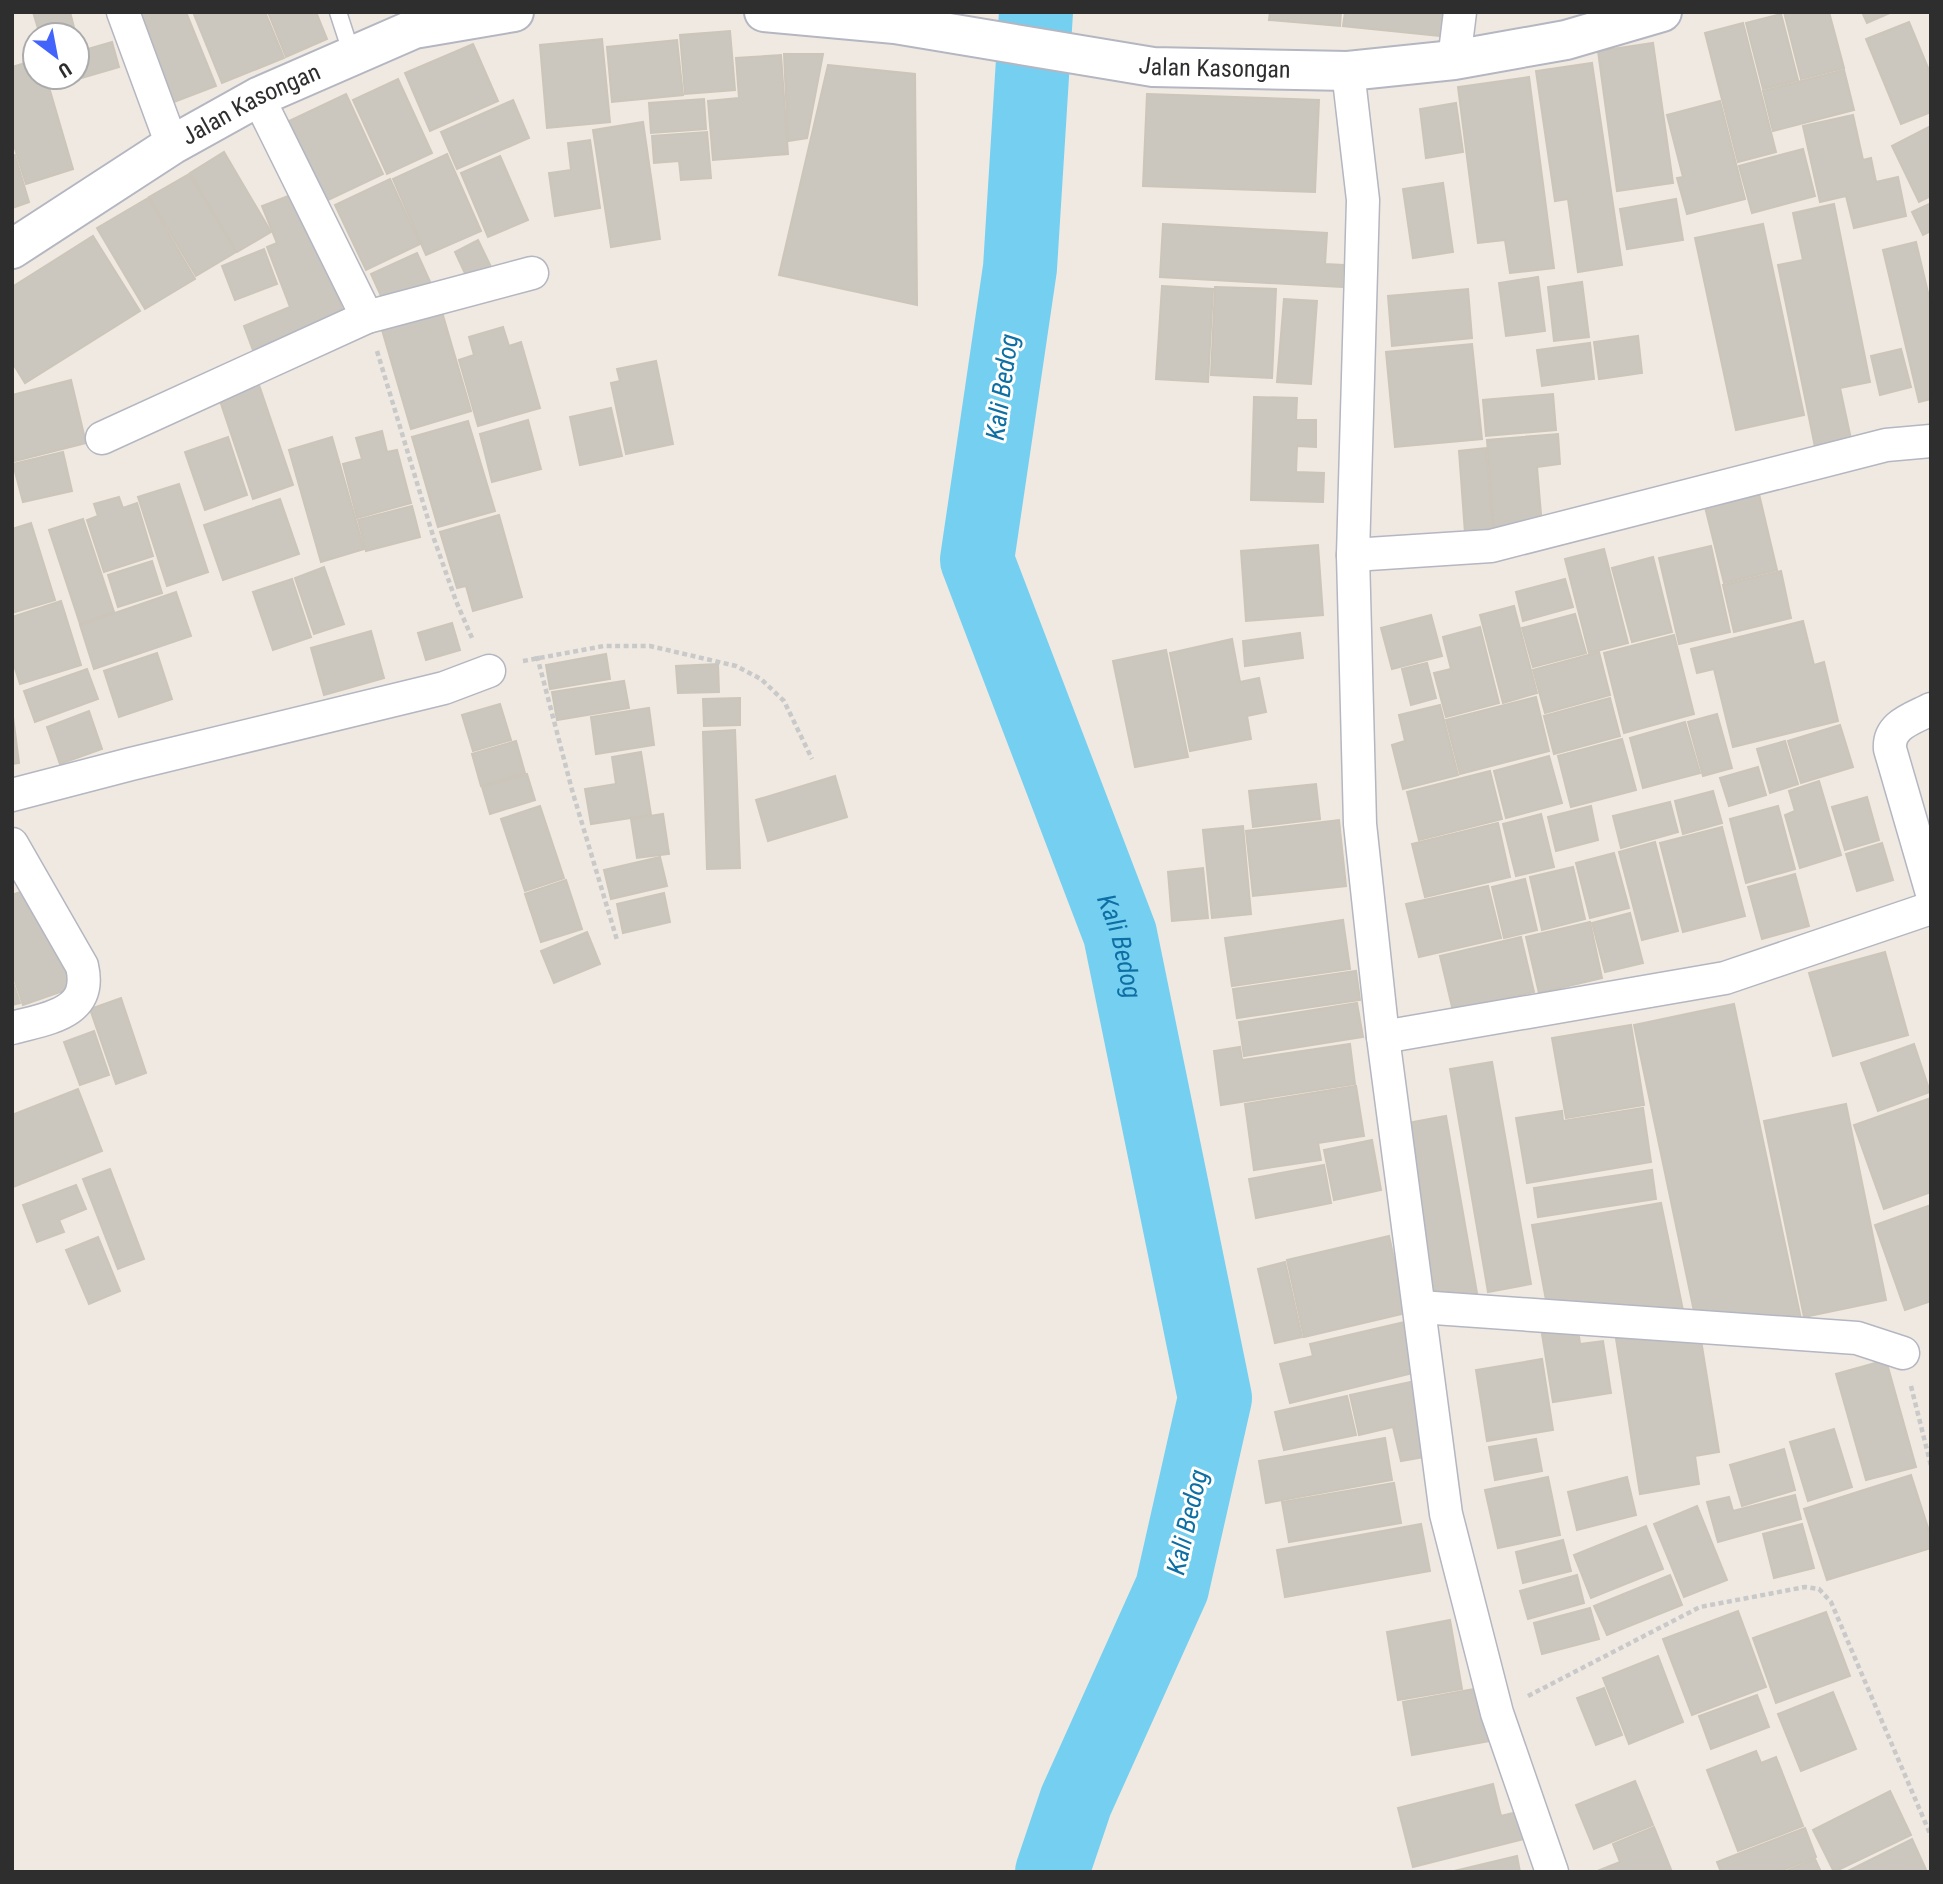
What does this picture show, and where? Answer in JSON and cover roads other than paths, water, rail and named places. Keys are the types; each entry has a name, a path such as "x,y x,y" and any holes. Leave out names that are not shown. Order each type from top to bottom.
{"main road":[{"name":"Jalan Kasongan","path":"764,12 895,24 1153,67 1348,71 1454,60 1566,40 1662,12"},
{"name":"Jalan Kasongan","path":"12,249 172,145 258,97 414,29 504,13"}],"street":[{"path":"123,12 172,145"},
{"path":"1454,60 1460,12"},
{"path":"1348,71 1363,200 1353,555 1360,824 1383,1037 1446,1514 1497,1713 1552,1872"},
{"path":"258,97 367,317"},
{"path":"102,438 367,317 532,273"},
{"path":"1353,555 1491,547 1886,446 1931,441"},
{"path":"12,795 444,688 489,671"},
{"path":"1931,709 1894,729 1889,739 1931,891"},
{"path":"12,844 82,966 85,987 78,1002 68,1009 12,1028"},
{"path":"1383,1037 1725,978 1931,908"},
{"path":"1420,1307 1857,1338 1903,1353"}],"lane":[{"path":"338,12 352,55"}],"waterway":[{"name":"Kali Bedog","path":"1036,12 1020,268 977,560 1120,934 1215,1398 1172,1588 1076,1801 1052,1872"}]}
